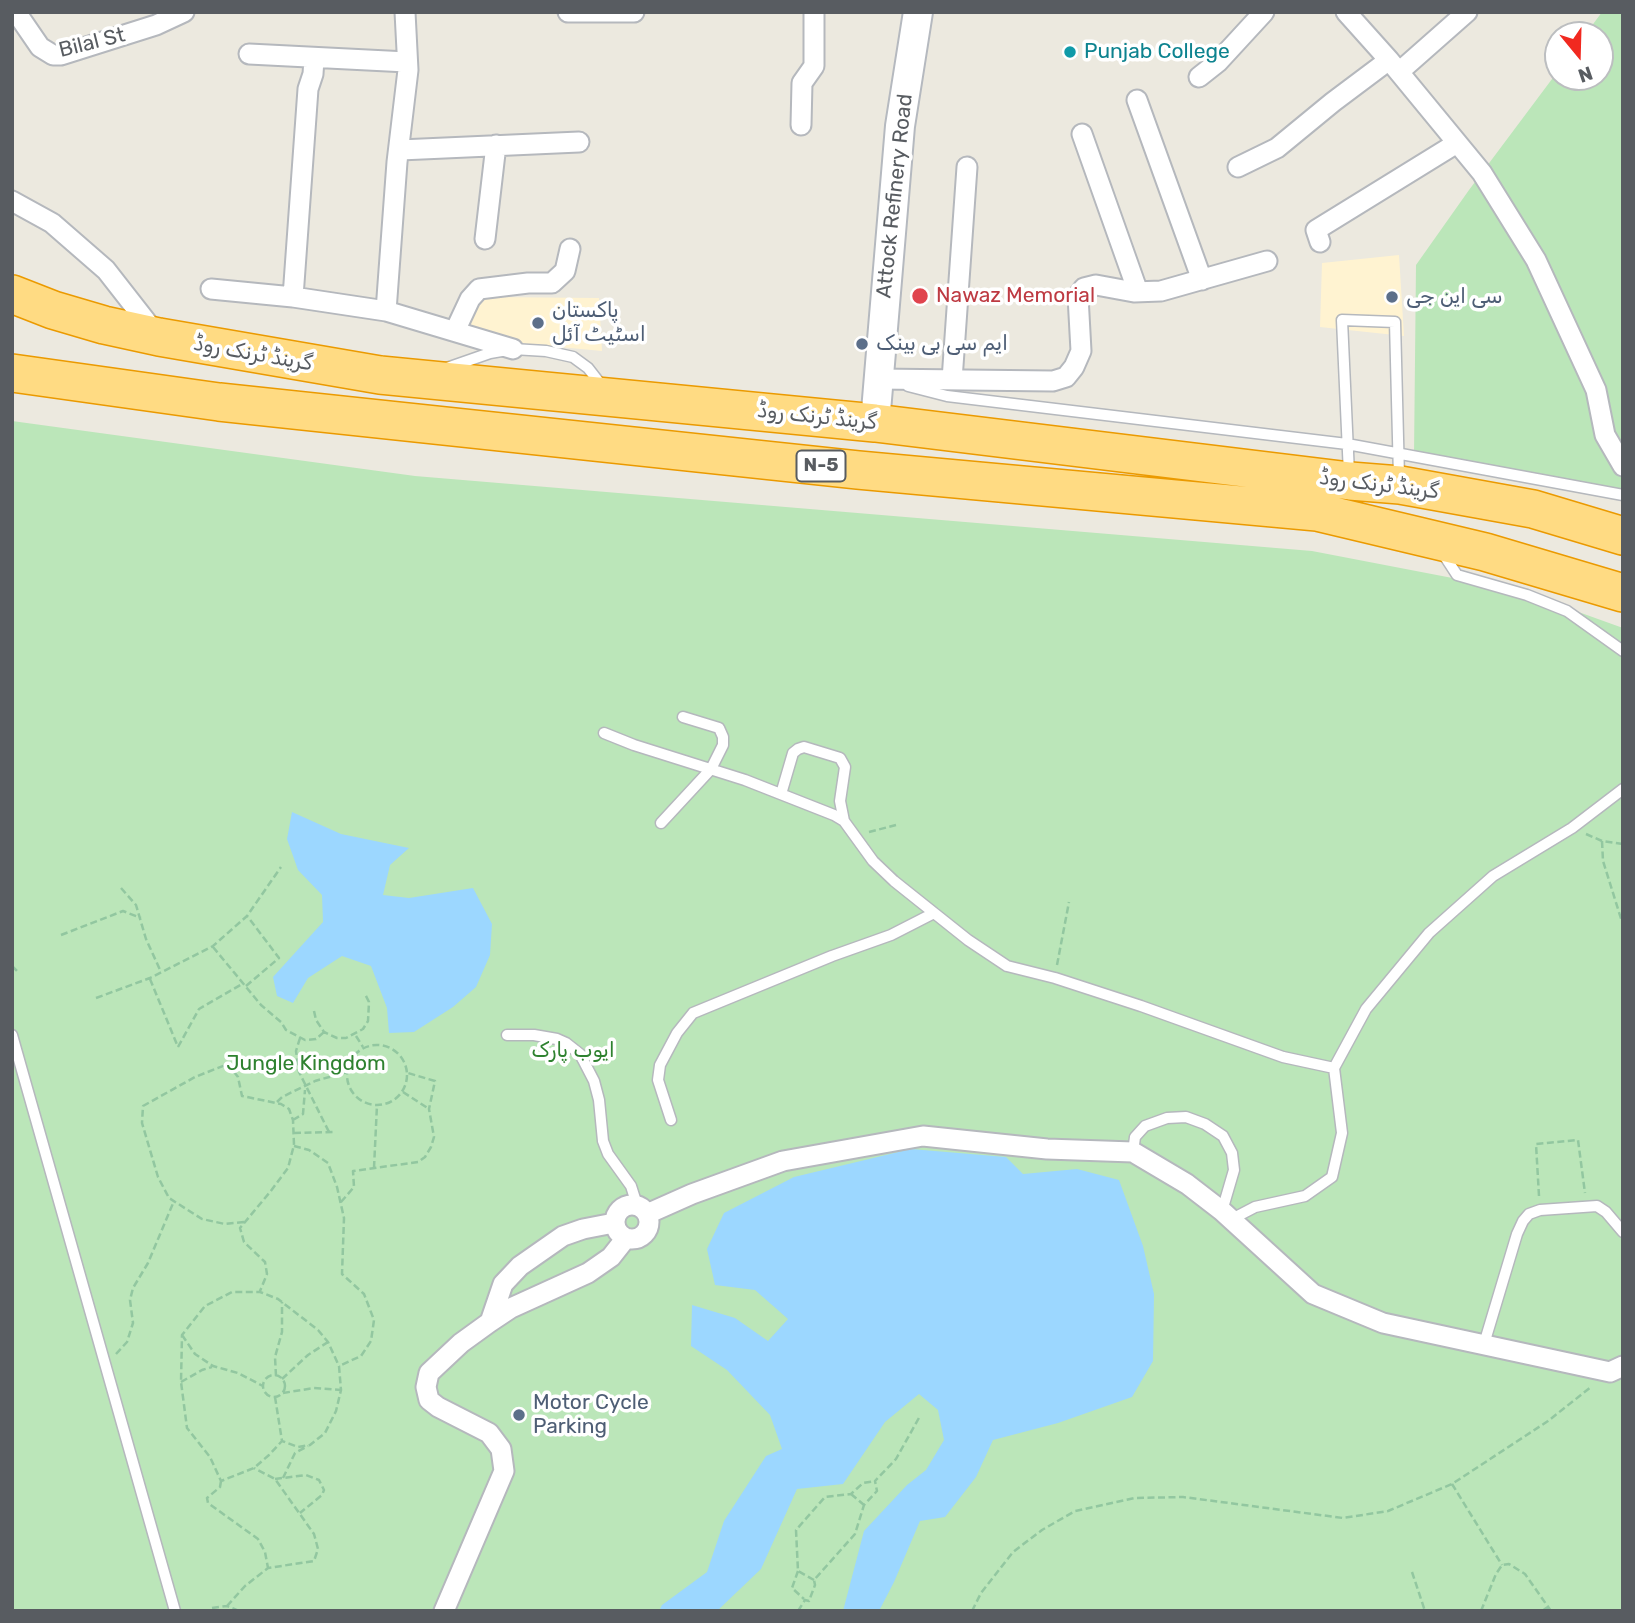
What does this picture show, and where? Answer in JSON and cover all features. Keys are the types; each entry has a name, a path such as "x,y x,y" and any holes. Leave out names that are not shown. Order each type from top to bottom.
{"highway":[{"name":"گرینڈ ٹرنک روڈ","path":"12,294 78,318 159,337 380,375 875,423 1350,481 1399,469 1623,536"},
{"path":"12,348 83,383"},
{"name":"گرینڈ ٹرنک روڈ","path":"12,373 219,402 844,469 1317,512 1485,552 1623,593"}],"street":[{"name":"Bilal St","path":"16,12 40,47 53,55 61,55 156,25 184,12"},
{"path":"386,311 407,62 405,12"},
{"path":"568,12 634,12"},
{"path":"801,125 802,83 814,66 814,12"},
{"name":"Attock Refinery Road","path":"875,423 900,126 918,12"},
{"path":"1199,77 1218,62 1264,12"},
{"path":"1346,12 1482,173 1536,260 1596,390 1605,435 1623,466"},
{"path":"1238,167 1277,148 1334,102 1394,66 1459,15"},
{"path":"249,54 407,62"},
{"path":"293,297 308,89 314,59"},
{"path":"1137,100 1202,280"},
{"path":"1082,134 1138,292"},
{"path":"400,150 579,142"},
{"path":"1320,242 1316,230 1457,143"},
{"path":"485,239 496,145"},
{"path":"952,380 967,167"},
{"path":"12,201 52,223 106,270 159,337"},
{"path":"455,331 470,299 480,289 552,283 565,271 570,248"},
{"path":"877,379 1053,382 1066,377 1081,351 1078,296 1084,288 1096,285 1138,292 1161,291 1267,261"},
{"path":"211,289 293,297 386,311 513,349"},
{"path":"444,1611 504,1471 501,1449 489,1433 433,1404 426,1393 429,1373 461,1343 490,1322 512,1308 588,1273 611,1257 620,1231 619,1210 624,1206 642,1210 783,1161 923,1136 1047,1149 1133,1152 1187,1184 1227,1215 1313,1294 1383,1323 1618,1371"},
{"path":"490,1322 503,1284 520,1266 563,1236 583,1229 620,1231 639,1237 648,1227 642,1210"}],"lane":[{"path":"1350,481 1342,320 1395,322 1399,469"},
{"path":"417,379 466,360 513,349 546,351 573,357 588,368 611,397"},
{"path":"877,379 947,396 1348,444 1399,469 1623,495"},
{"path":"1434,540 1457,575 1527,595 1567,611 1623,651"},
{"path":"662,823 711,769 723,745 719,729 682,717"},
{"path":"604,733 781,794 844,821"},
{"path":"781,794 793,753 798,748 804,747 840,758 845,767 840,801 844,821 873,861 934,914 1007,966 1055,978 1141,1006 1283,1056 1334,1068"},
{"path":"1133,1152 1135,1138 1145,1126 1167,1118 1186,1117 1205,1124 1223,1136 1232,1153 1234,1170 1227,1215 1305,1196 1332,1177 1342,1133 1334,1068 1366,1009 1429,933 1493,876 1572,828 1623,789"},
{"path":"671,1121 658,1080 660,1065 677,1033 693,1013 891,935 934,914"},
{"path":"12,1035 175,1611"},
{"path":"507,1035 534,1035 557,1039 580,1054 594,1081 599,1100 603,1141 608,1154 631,1186 642,1210"},
{"path":"1484,1344 1517,1234 1529,1214 1540,1210 1597,1206 1606,1212 1623,1232"}],"path":[{"path":"857,840 878,828 896,825"},
{"path":"1572,828 1602,841 1623,844"},
{"path":"1602,841 1603,861 1623,925"},
{"path":"96,999 150,978 213,946 247,916 281,867"},
{"path":"121,888 136,905 146,939 161,972"},
{"path":"1055,978 1069,902"},
{"path":"61,935 123,911 141,918"},
{"path":"150,978 178,1047 199,1009 245,985 279,958 247,916"},
{"path":"213,946 286,1030 300,1038 316,1039 324,1032"},
{"path":"12,966 18,972"},
{"path":"314,1010 316,1020 324,1032 337,1038 355,1035 363,1029 370,1012 365,994"},
{"path":"355,1035 363,1048"},
{"path":"294,1133 331,1132 305,1086 296,1060 300,1038"},
{"path":"383,1045 400,1054 408,1073 402,1092 387,1104 367,1103 351,1091 347,1072 355,1054 363,1048 383,1045"},
{"path":"244,1222 225,1224 202,1219 169,1198 158,1177 142,1123 143,1106 195,1077 228,1064 238,1077 242,1096 277,1103 289,1110 293,1120 294,1145 288,1168 240,1228 244,1242 265,1262 267,1274 260,1292"},
{"path":"277,1103 282,1097 305,1086 347,1072"},
{"path":"341,1202 354,1187 353,1171 408,1165 425,1157 434,1137 429,1109 435,1081 408,1073"},
{"path":"293,1120 303,1114 305,1086"},
{"path":"402,1092 429,1109"},
{"path":"374,1168 377,1105"},
{"path":"1540,1210 1536,1144 1578,1140 1587,1207"},
{"path":"294,1145 309,1150 328,1163 344,1218 342,1274 364,1294 374,1320 371,1341 360,1356 339,1366"},
{"path":"105,1362 127,1342 133,1322 130,1300 133,1288 149,1263 174,1201"},
{"path":"268,1568 265,1552 258,1539 208,1503 207,1498 220,1487 221,1481 210,1457 187,1428 181,1382 181,1335 205,1306 232,1292 260,1292 282,1302 318,1330 339,1366 341,1390 336,1411 325,1433 295,1453 283,1478"},
{"path":"276,1376 275,1357 282,1332 282,1302"},
{"path":"181,1335 195,1354 213,1366 238,1373 263,1386 267,1394 275,1397 314,1388 341,1390"},
{"path":"282,1379 327,1342"},
{"path":"181,1382 213,1366"},
{"path":"972,1611 981,1593 1013,1552 1074,1511 1135,1498 1183,1497 1343,1518 1388,1511 1452,1484 1618,1371"},
{"path":"263,1386 267,1378 276,1376 282,1379 285,1386 283,1393"},
{"path":"275,1397 282,1440"},
{"path":"805,1600 792,1588 798,1571 796,1530 825,1497 851,1494 863,1483 874,1481 896,1459 920,1416"},
{"path":"221,1481 254,1468 282,1440"},
{"path":"282,1440 298,1447 310,1445"},
{"path":"227,1606 245,1586 268,1568 314,1561 318,1549 316,1540 300,1513 275,1479 254,1468"},
{"path":"275,1479 312,1476 322,1485 323,1495 300,1513"},
{"path":"798,1611 805,1600 808,1601 815,1585 814,1580 855,1534 864,1505 877,1492 874,1481"},
{"path":"1452,1484 1502,1565"},
{"path":"851,1494 864,1505"},
{"path":"1481,1611 1496,1574 1502,1565 1509,1564 1525,1574 1550,1609 1542,1611"},
{"path":"798,1571 814,1580"},
{"path":"1412,1572 1425,1611"},
{"path":"212,1608 227,1606 239,1611"}],"shaded area":[{"path":"1399,255 1404,336 1320,327 1322,263"},
{"path":"486,297 599,298 602,351 475,339 465,326"}],"green space":[{"path":"1602,12 1623,12 1623,494 1414,455 1416,265 1544,90 1614,91 1614,21 1595,21"},
{"name":"ایوب پارک","path":"12,421 415,476 1312,551 1520,591 1623,628 1623,1611 12,1611"}],"water":[{"path":"292,812 341,834 409,848 390,865 383,895 409,898 473,888 492,924 490,955 476,987 453,1007 414,1032 389,1033 387,1008 371,966 342,956 308,978 293,1003 277,996 273,977 323,922 322,895 298,870 287,839"},
{"path":"911,1149 1006,1157 1023,1174 1077,1169 1119,1180 1143,1246 1154,1294 1153,1361 1132,1397 1058,1423 993,1440 976,1477 945,1517 920,1521 879,1611 843,1611 864,1531 907,1485 926,1470 944,1440 938,1410 919,1394 885,1422 843,1484 797,1489 761,1569 717,1611 659,1611 662,1605 707,1572 724,1521 766,1456 782,1449 770,1415 727,1370 691,1346 692,1305 735,1318 768,1341 788,1319 755,1290 715,1285 707,1249 724,1213 794,1177"}],"place":[{"name":"Punjab College","path":"1070,52"},
{"name":"Nawaz Memorial","path":"920,296"},
{"name":"سی این جی","path":"1392,297"},
{"name":"پاکستان اسٹیٹ آئل","path":"538,323"},
{"name":"ایم سی بی بینک","path":"862,344"},
{"name":"Motor Cycle Parking","path":"519,1415"}],"park label":[{"name":"Jungle Kingdom","path":"306,1064"}]}
